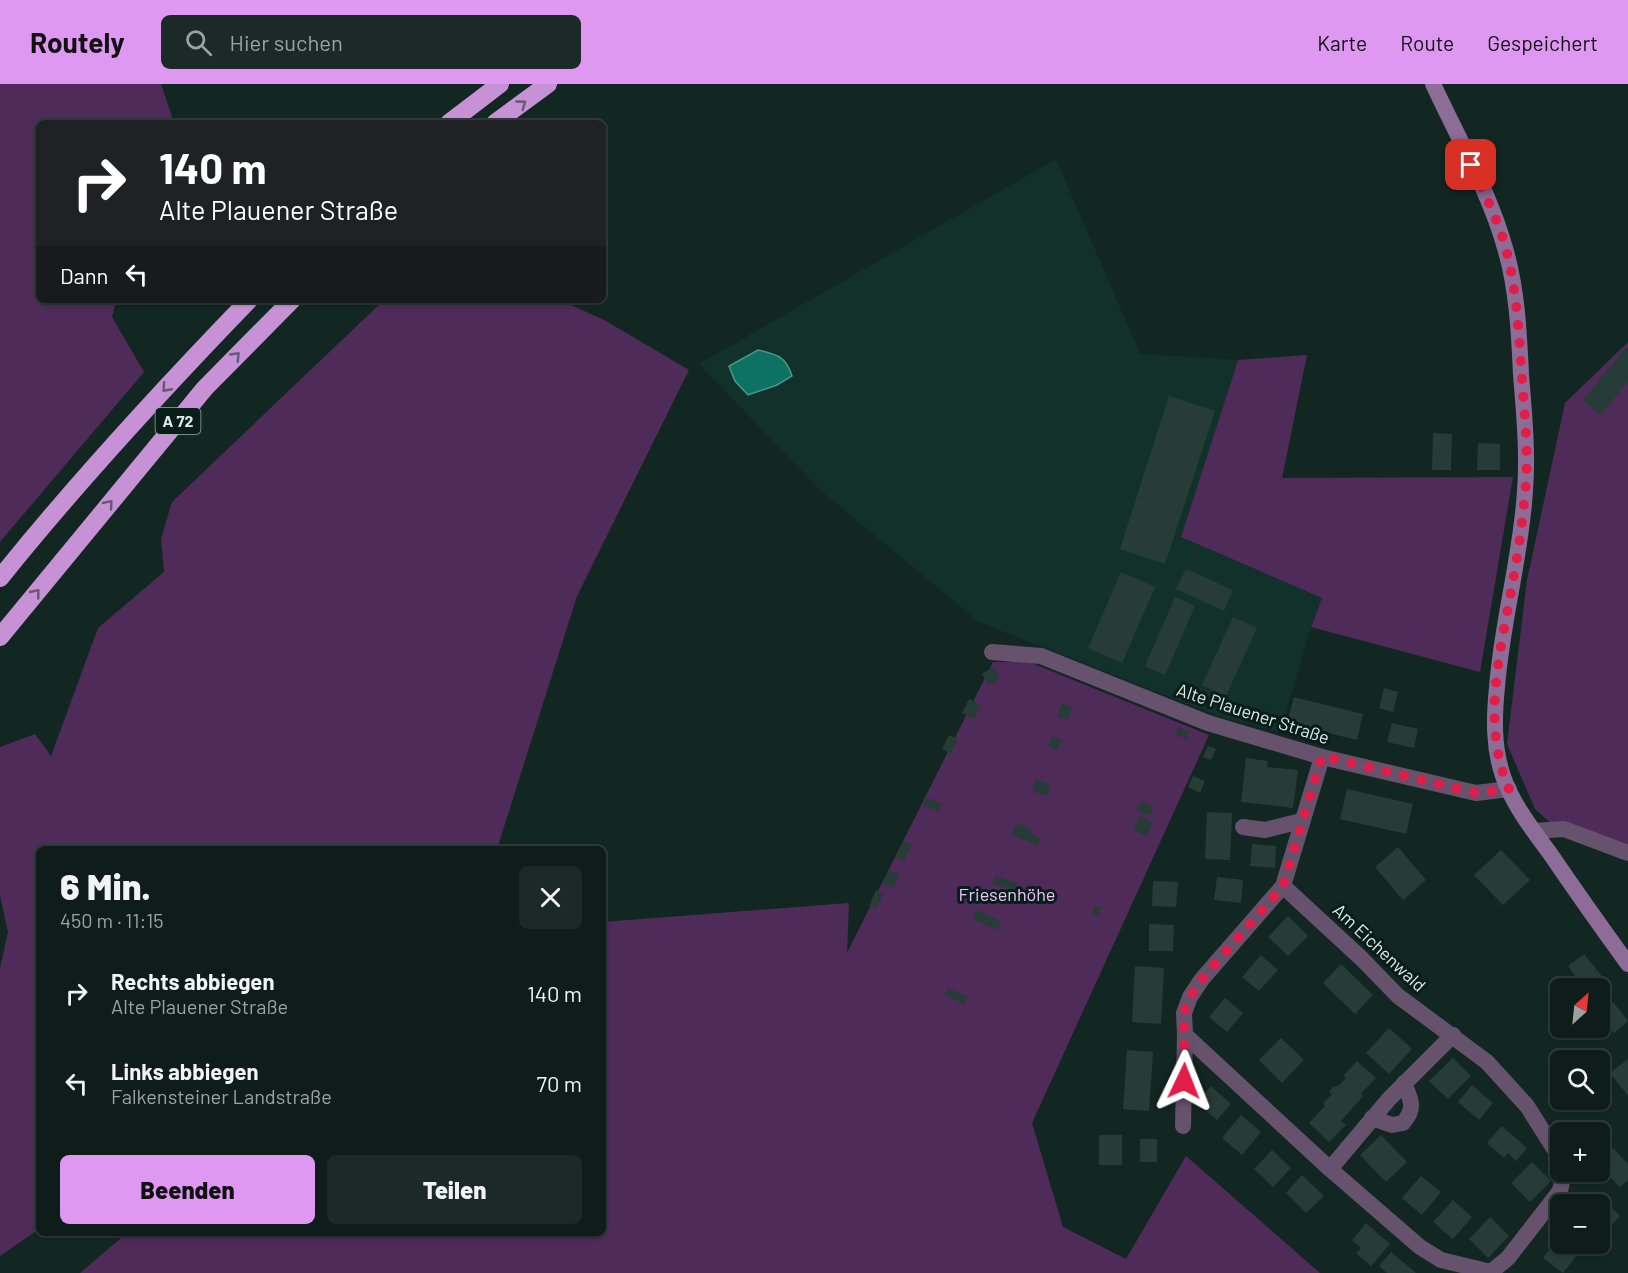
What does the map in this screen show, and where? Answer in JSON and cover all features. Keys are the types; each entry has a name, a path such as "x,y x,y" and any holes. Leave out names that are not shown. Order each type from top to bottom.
{"highway":[{"path":"453,120 500,84"},
{"path":"499,120 548,84"},
{"name":"A 72","path":"0,578 181,371 246,303"},
{"name":"A 72","path":"0,637 205,388 289,303"}],"main road":[{"path":"1433,84 1490,206 1506,248 1516,310 1525,428 1525,490 1518,554 1500,654 1494,720 1502,775 1534,831 1628,964"}],"street":[{"name":"Alte Plauener Straße","path":"992,652 1041,656 1209,723 1322,756 1476,793 1509,789"},
{"path":"1182,1126 1184,1012 1190,997 1202,979 1283,886 1322,756"},
{"path":"1243,827 1265,830 1301,821"},
{"path":"1534,831 1564,829 1628,853"},
{"name":"Am Eichenwald","path":"1283,886 1362,959 1398,996 1487,1062 1527,1106 1550,1142"},
{"path":"1185,1035 1330,1168 1444,1266 1490,1273 1508,1258 1560,1191 1562,1182"},
{"path":"1330,1168 1404,1083 1453,1035"},
{"path":"1372,1118 1392,1125 1403,1123 1410,1115 1412,1101 1404,1083"}],"shaded area":[{"path":"1056,159 1140,354 1238,360 1181,537 1322,598 1311,627 1280,732 1218,716 979,622 819,489 699,364"},
{"path":"758,350 780,357 787,364 792,376 777,385 748,395 735,381 729,366"}],"green space":[{"path":"0,84 161,84 173,120 36,120 36,303 115,303 112,317 144,372 0,542"},
{"path":"381,303 567,303 606,321 689,370 577,596 498,846 36,846 36,1231 0,1256 0,968 8,932 0,895 0,747 35,734 51,756 98,628 164,572 161,539 172,502"},
{"path":"1628,342 1628,860 1565,836 1535,809 1507,744 1527,580 1565,403"},
{"path":"1307,355 1282,478 1513,477 1480,672 1311,627 1322,598 1181,537 1238,360"},
{"name":"Friesenhöhe","path":"993,662 1029,662 1209,735 1032,1123 1063,1227 1126,1259 1186,1156 1320,1273 80,1273 120,1239 117,1236 606,1236 606,922 849,903 847,953"}],"building":[{"path":"1628,345 1628,382 1600,415 1583,400"},
{"path":"1169,396 1215,411 1165,564 1120,549"},
{"path":"1433,433 1452,434 1451,470 1432,470"},
{"path":"1478,443 1500,444 1500,470 1477,470"},
{"path":"1186,569 1233,590 1224,611 1176,589"},
{"path":"1121,572 1155,587 1122,663 1088,648"},
{"path":"1175,597 1195,606 1165,675 1145,666"},
{"path":"1233,617 1257,628 1226,696 1202,685"},
{"path":"993,667 1000,678 989,685 982,674"},
{"path":"1384,688 1398,692 1393,712 1379,708"},
{"path":"1294,697 1363,714 1357,740 1287,723"},
{"path":"969,699 981,705 974,719 962,713"},
{"path":"1062,703 1073,708 1067,720 1057,716"},
{"path":"1392,723 1418,729 1414,748 1387,742"},
{"path":"1178,727 1189,732 1186,739 1175,734"},
{"path":"949,735 958,739 951,754 942,749"},
{"path":"1053,736 1062,740 1057,750 1048,746"},
{"path":"1208,746 1216,749 1211,760 1203,757"},
{"path":"1246,758 1268,761 1267,767 1298,770 1293,808 1241,802"},
{"path":"1193,776 1205,781 1200,793 1188,787"},
{"path":"1036,779 1051,785 1046,796 1032,790"},
{"path":"1347,789 1413,804 1406,834 1340,819"},
{"path":"926,798 942,804 939,811 924,806"},
{"path":"1141,801 1154,806 1150,816 1137,811"},
{"path":"1207,812 1232,813 1230,860 1205,859"},
{"path":"1139,816 1153,822 1147,836 1133,830"},
{"path":"1017,823 1031,829 1029,833 1041,838 1037,846 1012,834"},
{"path":"904,841 912,845 904,861 896,857"},
{"path":"1252,844 1276,846 1275,868 1250,866"},
{"path":"1398,847 1426,880 1403,900 1375,867"},
{"path":"1501,850 1530,880 1503,905 1474,875"},
{"path":"889,870 899,876 893,888 882,883"},
{"path":"995,876 1017,883 1015,891 992,884"},
{"path":"1217,877 1243,880 1241,903 1214,900"},
{"path":"1153,881 1178,882 1176,907 1152,906"},
{"path":"876,890 883,894 877,909 869,906"},
{"path":"1094,906 1102,908 1099,915 1092,913"},
{"path":"977,910 1001,921 997,930 973,919"},
{"path":"1288,916 1308,936 1288,956 1268,937"},
{"path":"1149,924 1174,925 1173,951 1149,951"},
{"path":"1584,954 1603,978 1577,978 1568,966"},
{"path":"1261,955 1278,970 1259,991 1242,977"},
{"path":"1341,964 1373,995 1355,1014 1323,983"},
{"path":"1135,966 1164,968 1161,1024 1132,1022"},
{"path":"948,988 968,997 964,1004 945,995"},
{"path":"1225,998 1243,1013 1227,1032 1209,1017"},
{"path":"1613,1002 1628,1021 1614,1033 1610,1028 1610,1005"},
{"path":"1389,1028 1412,1049 1389,1074 1366,1053"},
{"path":"1281,1038 1304,1060 1282,1083 1259,1060"},
{"path":"1127,1050 1153,1052 1149,1111 1123,1109"},
{"path":"1453,1058 1471,1076 1448,1099 1429,1081"},
{"path":"1628,1059 1628,1096 1610,1073"},
{"path":"1357,1061 1376,1078 1361,1093 1363,1096 1341,1121 1346,1125 1329,1142 1309,1123 1325,1106 1323,1103 1332,1094 1329,1092 1346,1078 1343,1076"},
{"path":"1472,1085 1493,1103 1479,1120 1458,1102"},
{"path":"1211,1086 1231,1104 1217,1120 1196,1102"},
{"path":"1241,1115 1261,1132 1242,1155 1222,1138"},
{"path":"1502,1126 1527,1148 1516,1161 1508,1153 1504,1158 1487,1143"},
{"path":"1099,1135 1122,1135 1122,1165 1099,1165"},
{"path":"1381,1135 1407,1162 1386,1182 1360,1155"},
{"path":"1140,1139 1157,1139 1157,1162 1140,1162"},
{"path":"1610,1147 1628,1164 1628,1180 1620,1187 1610,1177"},
{"path":"1272,1150 1291,1168 1273,1187 1254,1169"},
{"path":"1532,1162 1550,1180 1530,1202 1511,1183"},
{"path":"1302,1175 1324,1196 1306,1213 1286,1193"},
{"path":"1421,1176 1441,1192 1422,1215 1402,1198"},
{"path":"1453,1200 1472,1217 1453,1239 1433,1222"},
{"path":"1610,1207 1620,1216 1610,1226"},
{"path":"1490,1217 1509,1236 1488,1258 1469,1239"},
{"path":"1366,1223 1390,1244 1371,1266 1356,1253 1361,1248 1352,1240"},
{"path":"1550,1249 1550,1254 1578,1254 1563,1273 1543,1258"},
{"path":"1391,1252 1416,1273 1387,1273 1379,1266"}],"route":[{"path":"1184,1081 1184,1012 1190,997 1202,979 1283,886 1322,756 1476,793 1509,789 1502,775 1494,720 1500,654 1518,554 1525,490 1525,428 1514,290 1506,248 1471,165"}]}
